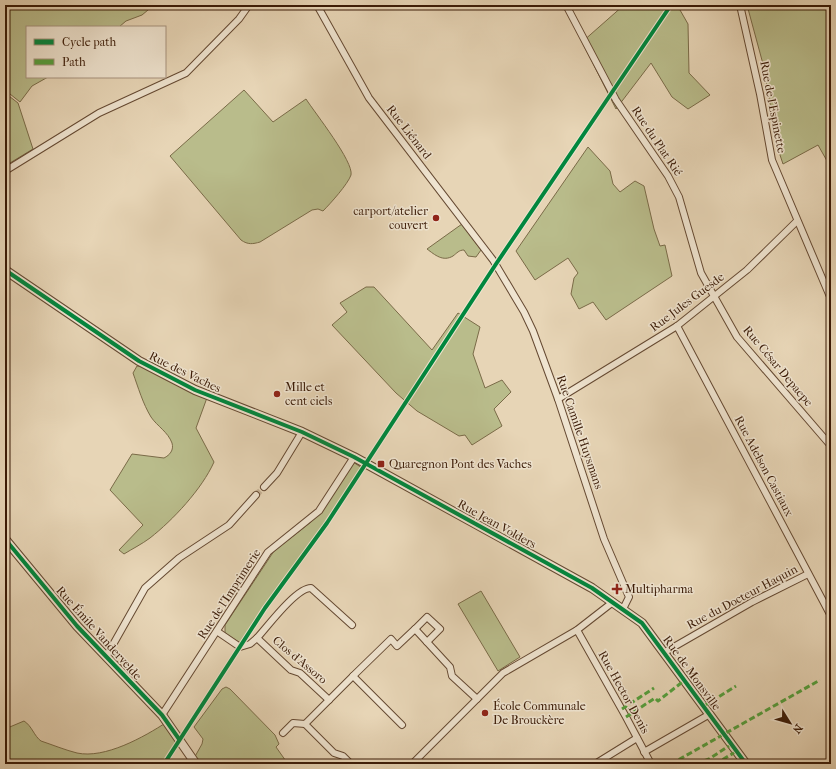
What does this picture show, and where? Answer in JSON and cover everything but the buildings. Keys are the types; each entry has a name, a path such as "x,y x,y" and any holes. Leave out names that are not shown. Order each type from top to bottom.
{"street":[{"path":"5,171 99,113 186,73 238,19 249,5"},
{"name":"Rue Liénard","path":"317,5 369,98 496,264"},
{"name":"Rue du Plat Rié","path":"566,5 616,100 668,176 677,192 685,212 701,273 714,296"},
{"name":"Rue de l'Espinette","path":"740,5 760,94 769,151 831,299"},
{"name":"Rue Jules Guesde","path":"558,399 678,326 747,270 798,221"},
{"name":"Rue Camille Huysmans","path":"496,264 533,331 558,399 604,539 629,597 623,609"},
{"name":"Rue des Vaches","path":"5,270 139,361 195,390 302,432 370,466"},
{"name":"Rue César Depaepe","path":"714,296 744,345 831,446"},
{"name":"Rue Adelson Castiaux","path":"678,326 831,616"},
{"path":"264,487 277,473 302,432"},
{"name":"Rue de l'Imprimerie","path":"162,715 218,632 268,552 319,511 354,457"},
{"name":"Rue Jean Volders","path":"370,466 592,588 613,602"},
{"path":"106,657 145,588 179,558 229,525 256,495"},
{"name":"Rue Émile Vandervelde","path":"5,539 52,597 106,657 162,715 196,764"},
{"name":"Rue du Docteur Haquin","path":"665,652 752,602 808,574"},
{"name":"Clos d'Assoro","path":"218,632 240,647 250,644 292,599 306,588 311,588 352,625"},
{"path":"412,764 503,673 577,630 613,602"},
{"name":"Rue de Monsville","path":"613,602 642,623 665,652 746,764"},
{"path":"427,642 440,629 428,617 415,629 450,667 452,676 477,699"},
{"name":"Clos d'Assoro","path":"305,724 391,639 397,646 415,629"},
{"name":"Rue Hector Denis","path":"577,630 651,764"},
{"name":"Clos d'Assoro","path":"257,638 292,670 300,673 328,700"},
{"path":"353,676 402,725"},
{"path":"644,752 710,714"},
{"path":"283,733 293,723 305,724 334,753 343,756 351,764"},
{"path":"595,764 637,738"}],"green space":[{"path":"10,5 154,5 142,15 126,21 120,26 26,26 26,78 46,78 32,86 20,102 5,90 5,13"},
{"path":"624,5 683,5 680,10 688,24 689,73 710,95 688,109 672,97 651,63 616,109 582,42"},
{"path":"747,5 831,5 831,168 818,145 783,164 778,149 763,64"},
{"path":"244,90 273,122 306,99 333,137 346,160 351,175 343,188 323,211 318,209 312,210 260,242 253,244 246,243 241,240 170,156"},
{"path":"5,93 18,103 33,149 5,166"},
{"path":"588,147 610,171 613,184 620,192 635,181 644,186 654,229 660,246 665,245 672,276 606,320 593,302 579,309 571,294 574,278 578,273 568,258 535,280 516,251"},
{"path":"462,224 481,250 476,257 468,256 464,250 459,251 449,258 442,258 427,249"},
{"path":"366,287 374,287 432,350 458,313 480,327 473,354 485,388 502,380 511,392 494,409 502,426 472,445 465,435 459,436 417,411 396,393 332,325 347,312 340,303"},
{"path":"137,366 148,367 208,395 196,428 214,462 195,493 177,513 150,538 124,554 119,550 143,525 110,490 132,454 164,458 170,454 172,450 172,443 170,439 151,417 143,401 133,373"},
{"path":"353,462 362,468 240,643 225,633 225,625 274,551 311,522"},
{"path":"481,591 520,657 498,671 458,604"},
{"path":"226,687 230,689 275,735 279,744 276,747 288,764 196,764 193,760 202,744 203,739 194,727 222,689"},
{"path":"24,721 41,741 77,753 100,753 112,750 136,740 167,722 179,739 164,764 5,764 5,729"}],"tunnel":[{"path":"256,495 264,487"}],"marked path":[{"path":"626,717 655,698 658,701 685,680"},
{"path":"671,764 820,680"},
{"path":"704,706 736,686"},
{"path":"622,709 654,688"},
{"path":"696,764 709,759 732,744"},
{"path":"715,764 737,751"}],"cycle path":[{"path":"164,764 265,608 327,523 496,264 671,5"},
{"path":"5,270 139,361 195,390 302,432 354,457 592,588 642,623 746,764"},
{"path":"5,539 77,626 162,715 179,739"}],"place":[{"name":"carport/atelier couvert","path":"436,218"},
{"name":"Mille et cent ciels","path":"277,394"},
{"name":"Quaregnon Pont des Vaches","path":"381,464"},
{"name":"Multipharma","path":"617,589"},
{"name":"École Communale De Brouckère","path":"485,713"}]}
